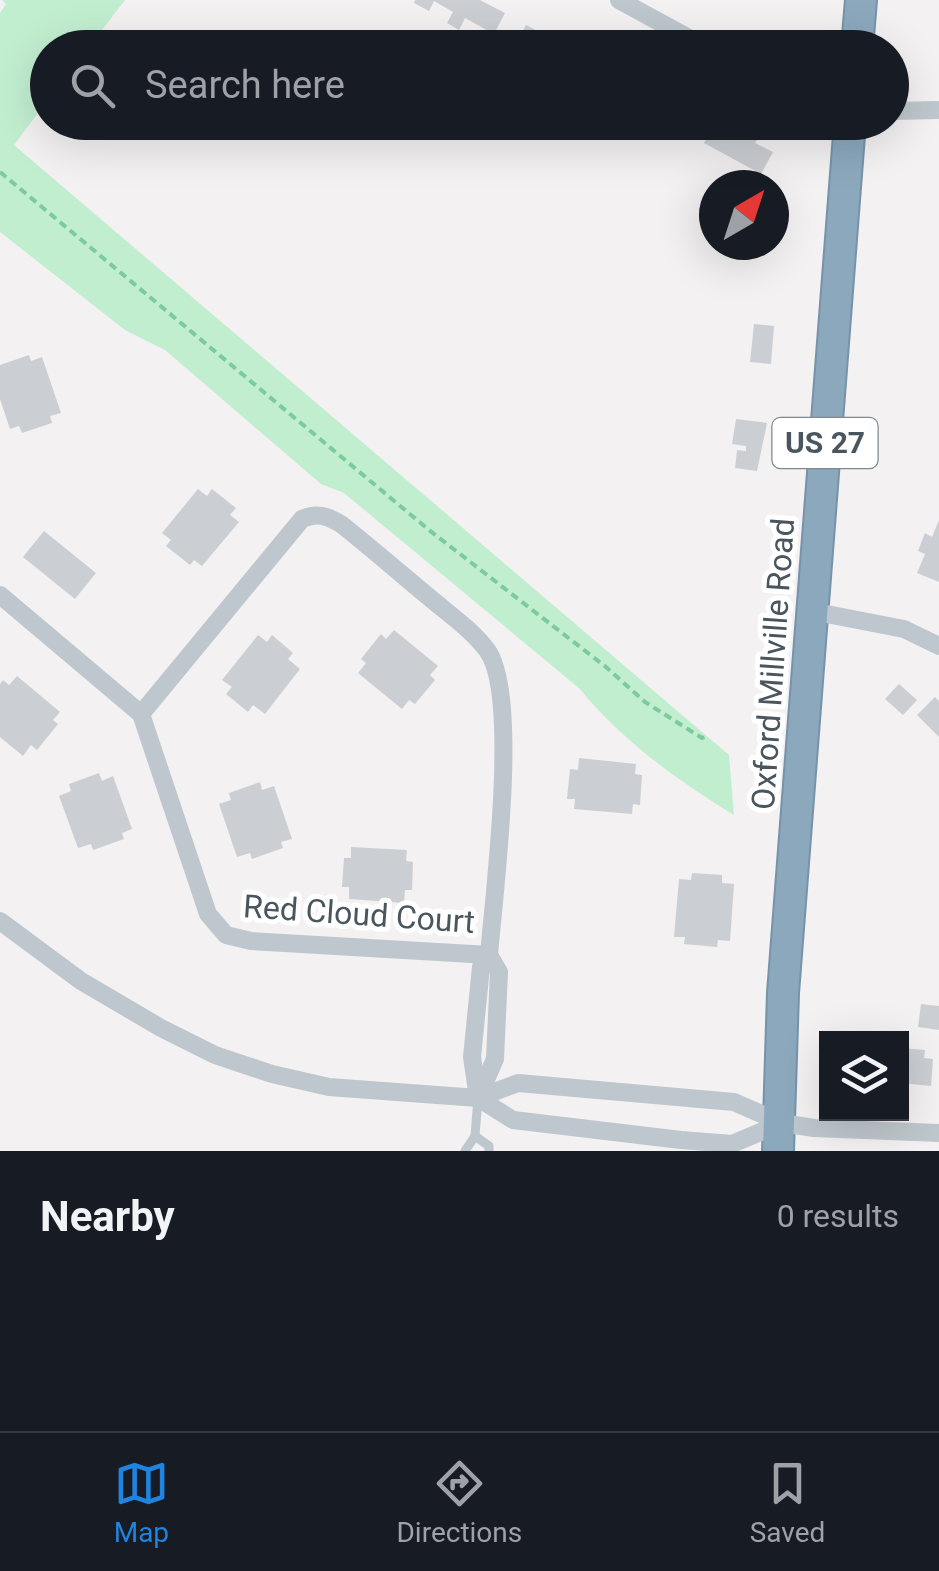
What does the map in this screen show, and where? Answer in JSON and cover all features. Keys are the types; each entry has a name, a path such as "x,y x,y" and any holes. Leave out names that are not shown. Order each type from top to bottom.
{"highway":[{"path":"858,30 861,0"},
{"name":"Oxford Millville Road","path":"780,1137 784,994 849,140"}],"street":[{"path":"619,0 674,30"},
{"path":"909,111 939,110"},
{"path":"0,596 141,714 302,519 313,514 328,516 341,524 465,627 488,652 498,674 503,702 500,829 489,955 498,972 495,1059 478,1098"},
{"path":"811,611 904,629 939,646"},
{"name":"Red Cloud Court","path":"141,714 208,914 226,935 252,941 489,955"},
{"path":"0,921 81,981 161,1028 215,1055 272,1074 329,1087 478,1098 518,1083 734,1102 780,1137"},
{"path":"478,1098 513,1120 732,1144 814,1128 939,1134"}],"lane":[{"path":"465,1151 475,1136 478,1098"},
{"path":"475,1136 490,1146 489,1151"}],"path":[{"path":"0,172 429,530 606,667 644,702 690,732 702,738 709,735"}],"green space":[{"path":"2,0 125,0 102,30 30,30 30,124 14,145 729,755 734,815 651,758 580,689 344,493 321,484 165,350 125,330 0,232 0,13 6,4"}],"building":[{"path":"415,0 480,0 505,13 496,30 487,30 465,18 459,30 447,23 453,12 434,1 429,11"},
{"path":"706,140 757,140 755,143 773,152 763,170 754,170 704,143"},
{"path":"754,324 774,326 771,364 750,362"},
{"path":"29,355 31,361 42,357 61,413 50,416 52,423 22,433 19,426 10,429 0,399 0,365"},
{"path":"736,419 767,423 757,471 735,468 737,450 746,451 746,446 732,444"},
{"path":"198,489 207,496 212,489 236,508 230,515 239,522 202,566 194,560 190,565 166,546 171,540 162,533"},
{"path":"939,520 939,582 917,573 925,554 918,551 925,533 932,537"},
{"path":"44,531 96,573 75,599 23,557"},
{"path":"394,630 438,666 430,675 435,680 415,704 409,700 402,709 358,673 366,663 361,659 381,634 386,639"},
{"path":"258,635 267,642 272,635 293,653 288,659 300,669 265,714 253,705 248,712 226,694 232,687 222,680"},
{"path":"17,676 60,712 53,720 58,724 37,750 31,745 23,756 0,737 0,684 3,680 9,685"},
{"path":"899,684 917,700 903,715 885,699"},
{"path":"935,697 939,701 939,737 917,715"},
{"path":"579,758 636,764 635,774 642,775 640,805 633,804 632,814 574,809 575,799 567,799 570,769 578,770"},
{"path":"99,773 102,781 113,776 132,829 122,833 124,839 93,850 91,844 78,848 59,796 71,791 69,784"},
{"path":"260,782 262,790 274,786 292,839 281,842 283,848 252,859 250,853 237,857 219,804 231,800 229,793"},
{"path":"351,847 407,850 406,861 413,862 412,890 405,890 404,903 349,899 349,887 342,887 344,858 351,858"},
{"path":"692,873 722,875 722,883 734,884 730,941 718,940 717,947 684,944 685,937 674,937 679,879 691,880"},
{"path":"921,1004 939,1006 939,1030 918,1027"},
{"path":"909,1049 925,1050 924,1058 933,1059 931,1086 909,1084"}]}
